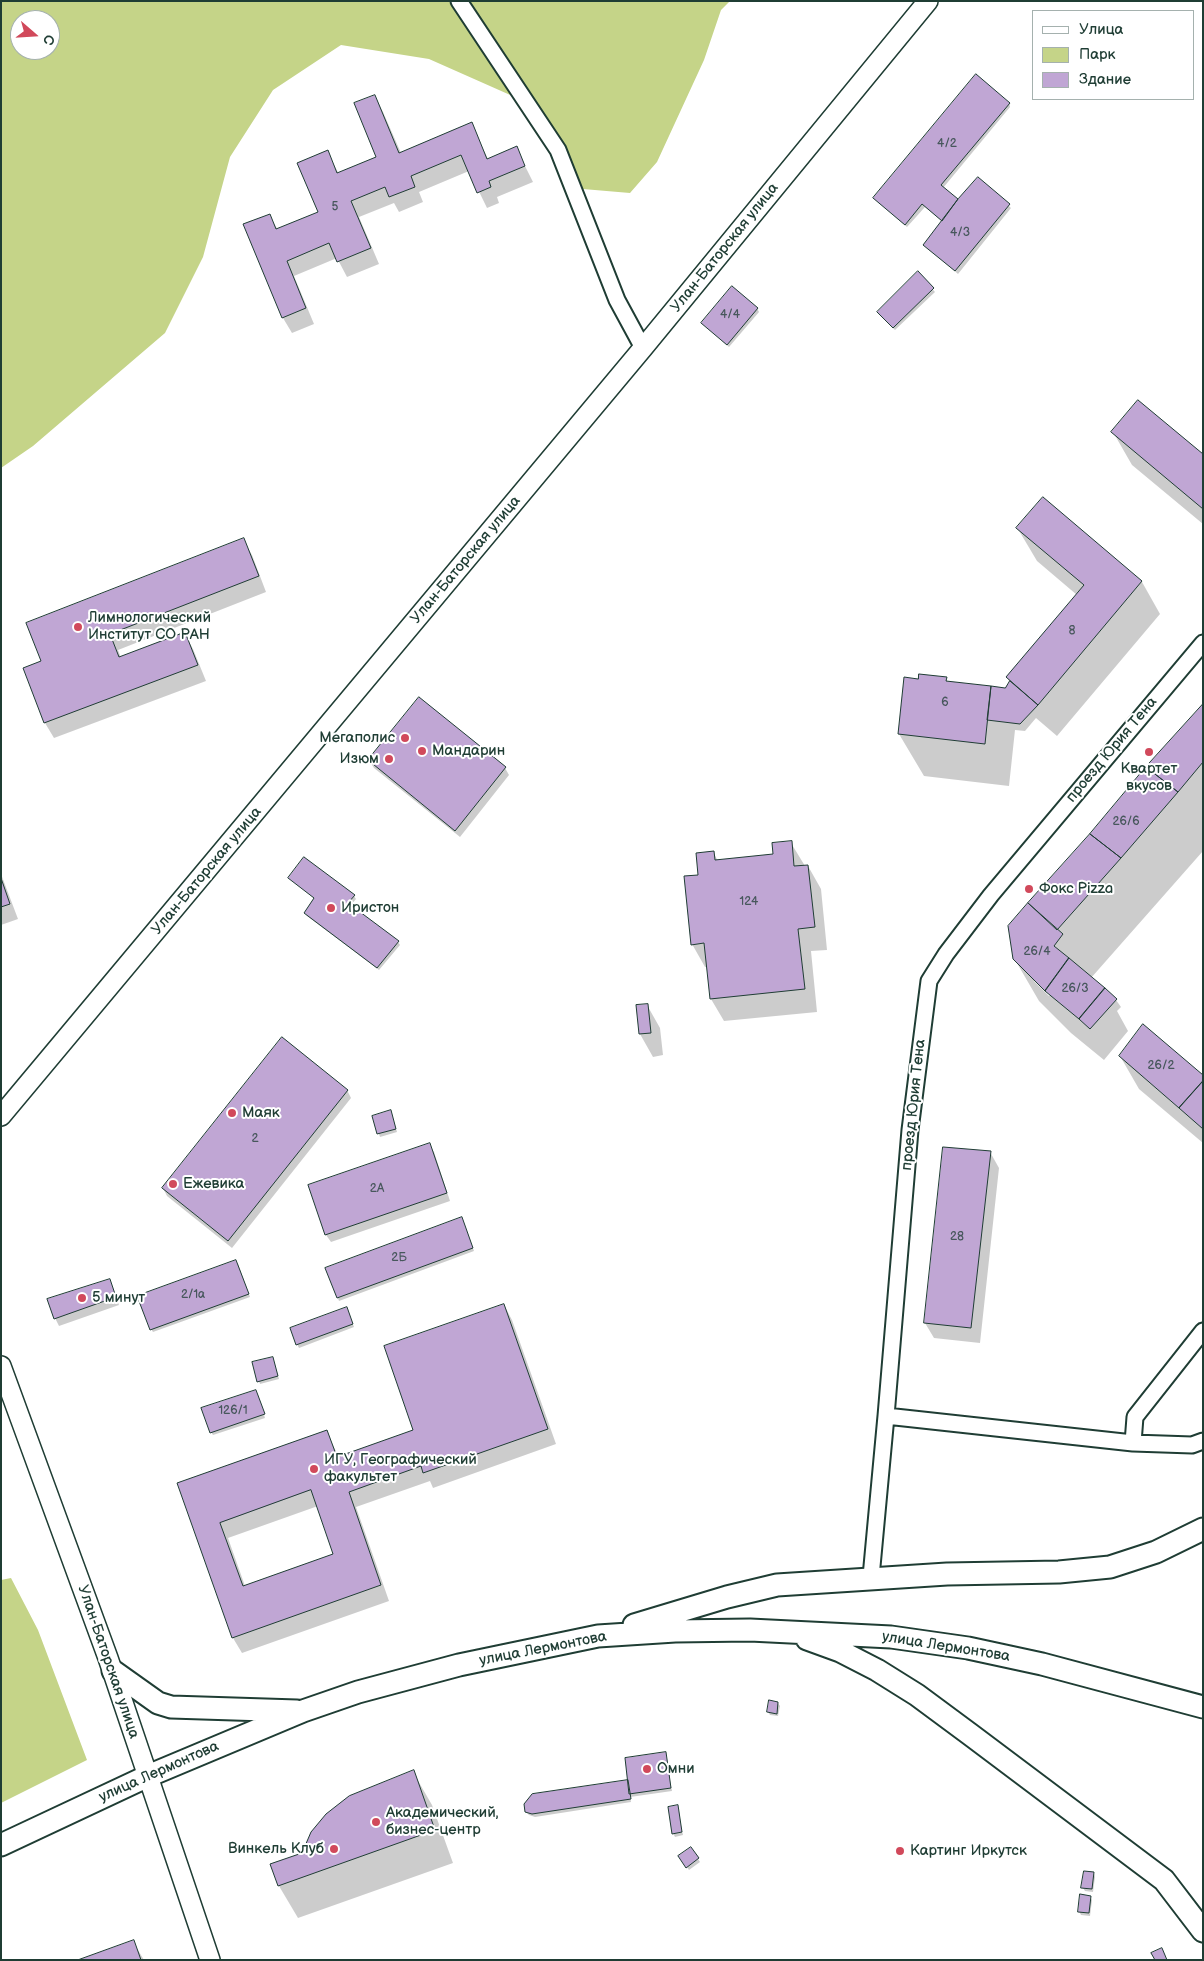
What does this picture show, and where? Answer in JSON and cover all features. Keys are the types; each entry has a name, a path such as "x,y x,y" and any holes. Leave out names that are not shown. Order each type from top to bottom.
{"main road":[{"path":"598,1636 768,1586 871,1577 1088,1571 1131,1562 1203,1530"},
{"path":"750,1630 778,1633 822,1643 862,1661 916,1695 1164,1880 1203,1931"},
{"name":"улица Лермонтова","path":"1,1845 148,1776 302,1711 358,1692 459,1665 598,1636 675,1631 750,1630 875,1636 968,1648 1042,1664 1203,1707"},
{"path":"113,1671 158,1703 171,1707 302,1711"}],"street":[{"path":"459,1 558,150 617,300 643,348"},
{"name":"Улан-Баторская улица","path":"1,1116 643,348 928,1"},
{"name":"проезд Юрия Тена","path":"871,1577 910,1130 929,981 946,954 991,895 1203,643"},
{"path":"1133,1443 1135,1418 1203,1331"},
{"name":"Улан-Баторская улица","path":"1,1366 113,1671 210,1960"},
{"path":"886,1416 1133,1443 1192,1446 1203,1441"},
{"path":"1189,1914 1203,1938"}],"green space":[{"path":"1,1 730,1 721,10 704,60 657,162 630,193 583,189 558,150 517,98 429,59 341,45 273,90 230,157 203,257 165,333 33,446 1,468"},
{"path":"11,1578 38,1630 87,1760 1,1803 1,1580"}],"building":[{"path":"976,74 1010,103 941,185 958,199 942,221 922,204 905,225 873,198"},
{"path":"375,95 399,153 472,122 487,159 517,146 525,166 489,181 491,187 477,193 461,155 411,176 415,187 389,197 385,187 351,201 371,248 337,262 329,243 287,261 306,308 282,318 243,224 270,214 276,229 318,212 297,163 328,150 337,173 376,157 354,103"},
{"path":"978,177 1010,204 955,271 923,245 958,199"},
{"path":"918,271 934,288 893,328 877,312"},
{"path":"732,286 758,308 727,345 701,323"},
{"path":"1138,400 1203,454 1203,509 1111,432"},
{"path":"1043,497 1142,581 1038,705 1006,677 1084,585 1016,528"},
{"name":"Лимнологический Институт СО РАН","path":"244,538 259,576 110,634 119,657 185,632 198,665 44,723 23,668 41,661 26,623"},
{"path":"919,674 947,677 946,681 991,686 985,744 898,734 904,677 918,679"},
{"path":"1010,681 1038,705 1020,724 987,720 991,686 1005,688"},
{"path":"419,697 506,767 455,831 368,760"},
{"path":"1203,704 1203,762 1178,792 1146,767"},
{"path":"1146,767 1178,792 1121,858 1090,834"},
{"path":"1090,834 1121,858 1057,930 1028,903"},
{"path":"792,841 794,866 808,865 815,927 798,929 805,989 710,999 704,943 691,945 684,876 698,875 696,853 714,851 715,860 773,854 772,843"},
{"name":"Иристон","path":"304,857 355,895 348,903 399,941 377,968 304,913 314,898 288,878"},
{"path":"1,878 10,904 1,907"},
{"path":"1028,903 1063,934 1054,946 1069,958 1045,991 1013,959 1008,926"},
{"path":"1069,958 1105,988 1079,1019 1045,991"},
{"path":"1105,988 1117,999 1090,1029 1079,1019"},
{"path":"648,1004 651,1033 639,1034 636,1005"},
{"path":"1143,1024 1203,1075 1203,1081 1179,1108 1119,1056"},
{"path":"282,1037 348,1090 228,1241 162,1188"},
{"path":"1203,1081 1203,1129 1179,1108"},
{"path":"391,1110 396,1129 377,1134 372,1116"},
{"path":"430,1143 447,1193 325,1235 308,1185"},
{"path":"943,1147 991,1151 971,1328 924,1323"},
{"path":"462,1217 473,1248 337,1298 325,1268"},
{"path":"236,1260 249,1294 150,1330 137,1296"},
{"name":"5 минут","path":"110,1279 116,1297 54,1319 47,1299"},
{"name":"ИГУ, Географический факультет","path":"504,1304 548,1429 423,1473 421,1466 349,1492 381,1585 232,1638 177,1483 327,1430 337,1457 413,1430 384,1346","holes":["311,1490 333,1554 243,1586 220,1523"]},
{"path":"347,1307 353,1324 296,1345 290,1328"},
{"path":"273,1357 278,1376 257,1382 252,1362"},
{"path":"256,1390 265,1414 210,1433 201,1408"},
{"path":"769,1700 778,1702 777,1714 767,1712"},
{"name":"Омни","path":"666,1752 671,1788 629,1794 625,1758"},
{"name":"Академический, бизнес-центр","path":"414,1770 435,1830 278,1886 270,1864 302,1853 311,1832 326,1814 349,1796"},
{"path":"628,1780 631,1799 532,1814 525,1812 524,1804 532,1794"},
{"path":"678,1805 682,1832 672,1834 668,1807"},
{"path":"691,1847 699,1858 686,1868 678,1856"},
{"path":"1084,1871 1094,1872 1092,1889 1081,1888"},
{"path":"1080,1894 1091,1896 1089,1913 1078,1912"},
{"path":"134,1940 141,1960 78,1960"},
{"path":"1162,1948 1167,1960 1155,1960 1151,1953"}],"place":[{"name":"Лимнологический Институт СО РАН","path":"78,627"},
{"name":"Мегаполис","path":"405,738"},
{"name":"Мандарин","path":"422,751"},
{"name":"Квартет вкусов","path":"1149,752"},
{"name":"Изюм","path":"389,759"},
{"name":"Фокс Pizza","path":"1029,889"},
{"name":"Иристон","path":"331,908"},
{"name":"Маяк","path":"232,1113"},
{"name":"Ежевика","path":"173,1184"},
{"name":"5 минут","path":"82,1298"},
{"name":"ИГУ, Географический факультет","path":"314,1469"},
{"name":"Омни","path":"647,1769"},
{"name":"Академический, бизнес-центр","path":"376,1822"},
{"name":"Винкель Клуб","path":"334,1849"},
{"name":"Картинг Иркутск","path":"900,1851"}]}
